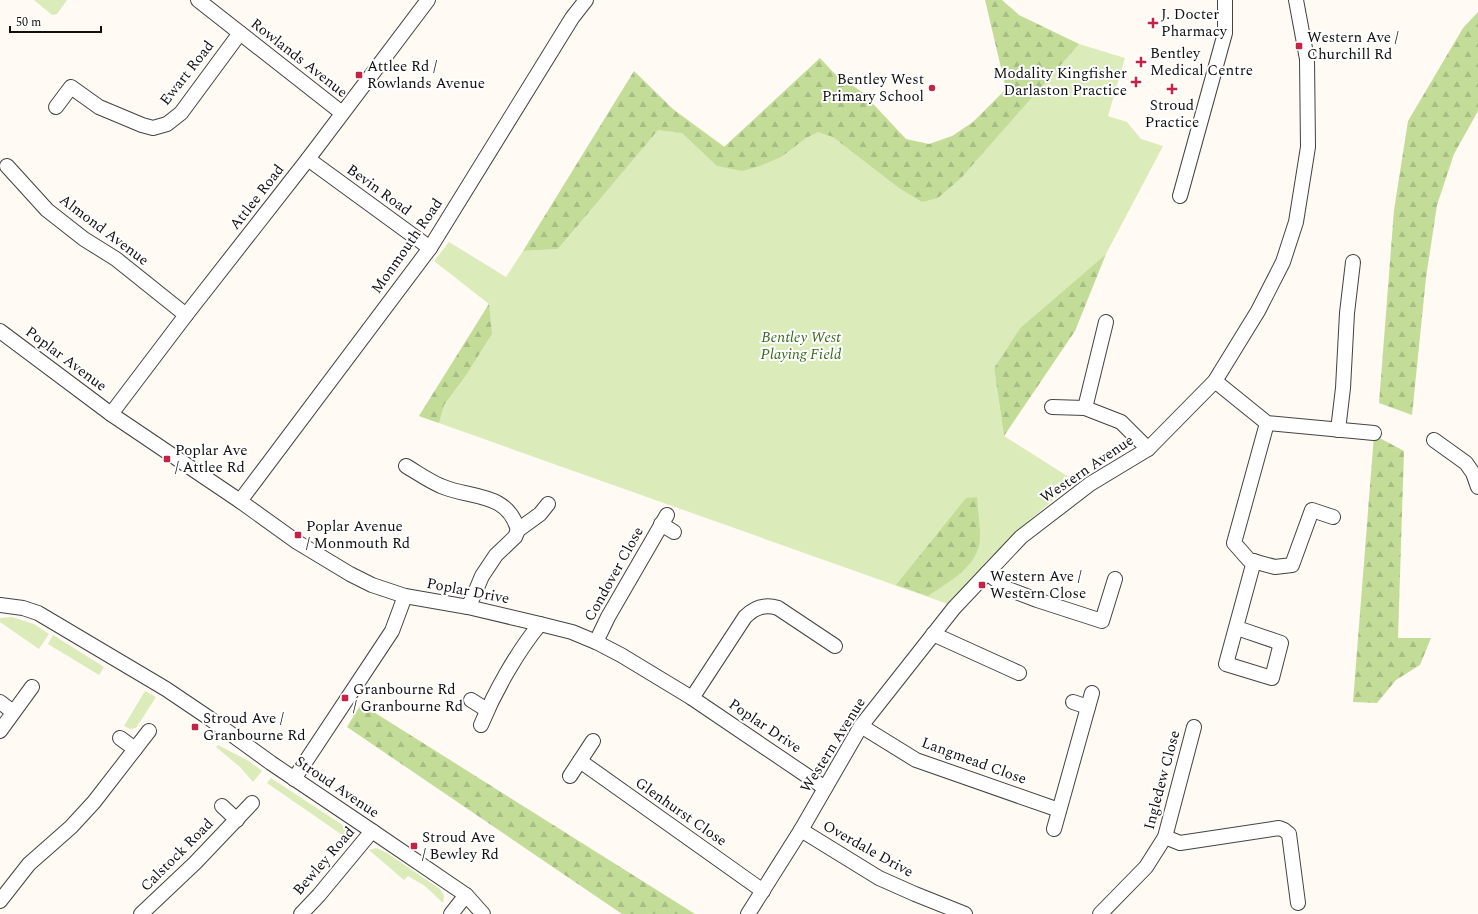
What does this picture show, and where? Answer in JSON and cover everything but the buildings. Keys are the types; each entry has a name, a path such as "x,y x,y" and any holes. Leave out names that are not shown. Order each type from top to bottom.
{"street":[{"name":"Rowlands Avenue","path":"198,0 342,114"},
{"name":"Attlee Road","path":"111,414 308,159 428,0"},
{"name":"Monmouth Road","path":"240,501 430,248 572,18 586,0"},
{"path":"1180,196 1225,33 1225,0"},
{"name":"Western Avenue","path":"748,914 801,830 861,726 933,634 1021,537 1090,484 1148,449 1215,381 1258,312 1283,262 1296,222 1308,147 1307,59 1296,0"},
{"name":"Ewart Road","path":"56,107 71,87 100,107 142,125 153,128 167,124 181,113 240,33"},
{"name":"Bevin Road","path":"308,159 430,248"},
{"name":"Almond Avenue","path":"7,166 47,210 84,239 116,259 186,315"},
{"path":"1338,430 1343,388 1347,313 1353,262"},
{"path":"1085,408 1106,322"},
{"name":"Poplar Avenue","path":"0,331 111,414"},
{"path":"1215,381 1267,423 1374,433"},
{"path":"1052,407 1085,408 1121,422 1148,449"},
{"name":"Poplar Drive","path":"111,414 240,501 297,542 350,574 372,585 405,596 468,607 540,624 572,632 596,642 621,655 692,698 782,757 825,788"},
{"path":"1267,423 1234,543 1250,560 1275,567 1292,565 1312,510 1333,517"},
{"path":"1434,440 1466,464 1473,473 1478,487"},
{"path":"406,466 442,487 482,497 499,504 515,521 518,530"},
{"path":"468,607 482,576 496,555 515,537 518,530 540,514 548,504"},
{"name":"Condover Close","path":"596,642 608,617 664,519 674,532"},
{"path":"1237,628 1254,561"},
{"path":"987,573 1008,589 1102,621 1114,579"},
{"path":"294,779 392,631 405,596"},
{"name":"Stroud Avenue","path":"0,605 23,608 38,613 166,689 294,779 466,895 483,914"},
{"path":"692,698 745,617 752,610 770,606 778,608 835,646"},
{"path":"481,725 487,710 524,643 540,624"},
{"path":"933,634 1019,673"},
{"path":"0,731 32,687"},
{"path":"1054,829 1058,810 1092,693"},
{"path":"471,700 487,710"},
{"path":"0,702 13,712"},
{"path":"1073,702 1088,707"},
{"name":"Langmead Close","path":"861,726 916,760 1058,810"},
{"name":"Ingledew Close","path":"1100,914 1146,867 1165,837 1194,727"},
{"path":"0,901 29,864 71,827 94,802 149,731"},
{"path":"120,738 135,749"},
{"path":"570,776 593,741"},
{"name":"Glenhurst Close","path":"580,760 763,891"},
{"name":"Calstock Road","path":"141,914 195,863 252,803"},
{"name":"Calstock Road","path":"222,806 237,820"},
{"path":"1165,837 1180,843 1279,828 1284,830 1288,834 1298,903"},
{"name":"Overdale Drive","path":"801,830 879,878 964,914"},
{"name":"Bewley Road","path":"301,914 372,831"},
{"path":"451,914 466,895"}],"green space":[{"path":"34,0 67,0 57,14 52,15"},
{"path":"985,0 1002,0 1019,15 1079,44 961,178 938,198 922,202 899,188 833,137 818,132 806,138 781,157 760,166 742,171 717,166 682,133 658,130 558,249 523,251 634,71 674,110 724,147 820,58 834,73 862,92 906,139 929,144 952,136 973,122 1006,89"},
{"path":"1478,12 1478,111 1454,154 1437,205 1426,278 1412,415 1379,403 1394,210 1408,121 1463,28"},
{"name":"Bentley West Playing Field","path":"1068,39 1079,44 1125,58 1108,116 1127,122 1141,139 1163,146 1106,254 1020,328 994,368 1004,436 1075,481 1024,525 987,561 948,604 419,416 489,304 434,261 449,242 506,277 523,251 558,249 674,110 743,160 823,81 934,190"},
{"path":"1106,254 1075,331 1004,436 994,368 1020,328"},
{"path":"489,304 492,334 466,375 444,405 439,423 419,416"},
{"path":"1374,435 1404,451 1398,638 1431,638 1420,665 1396,680 1377,703 1353,702"},
{"path":"977,497 980,538 978,548 974,557 961,573 928,596 896,585 966,498"},
{"path":"12,617 34,624 49,634 39,649 0,622 0,618"},
{"path":"53,635 104,667 99,675 48,644"},
{"path":"145,691 156,697 136,728 130,729 124,726"},
{"path":"361,704 695,914 622,914 347,727"},
{"path":"218,745 249,761 262,771 253,782 240,767 216,747"},
{"path":"271,778 341,824 351,832 351,841 267,783"},
{"path":"376,848 387,853 440,889 444,896 443,903 425,886 408,876 404,880 369,850"}],"place":[{"name":"J. Docter Pharmacy","path":"1153,23"},
{"name":"Western Ave / Churchill Rd","path":"1299,46"},
{"name":"Bentley Medical Centre","path":"1141,62"},
{"name":"Attlee Rd / Rowlands Avenue","path":"359,75"},
{"name":"Modality Kingfisher Darlaston Practice","path":"1136,82"},
{"name":"Bentley West Primary School","path":"932,88"},
{"name":"Stroud Practice","path":"1172,89"},
{"name":"Poplar Ave / Attlee Rd","path":"167,459"},
{"name":"Poplar Avenue / Monmouth Rd","path":"298,535"},
{"name":"Western Ave / Western Close","path":"982,585"},
{"name":"Granbourne Rd / Granbourne Rd","path":"345,698"},
{"name":"Stroud Ave / Granbourne Rd","path":"195,727"},
{"name":"Stroud Ave / Bewley Rd","path":"414,846"}]}
